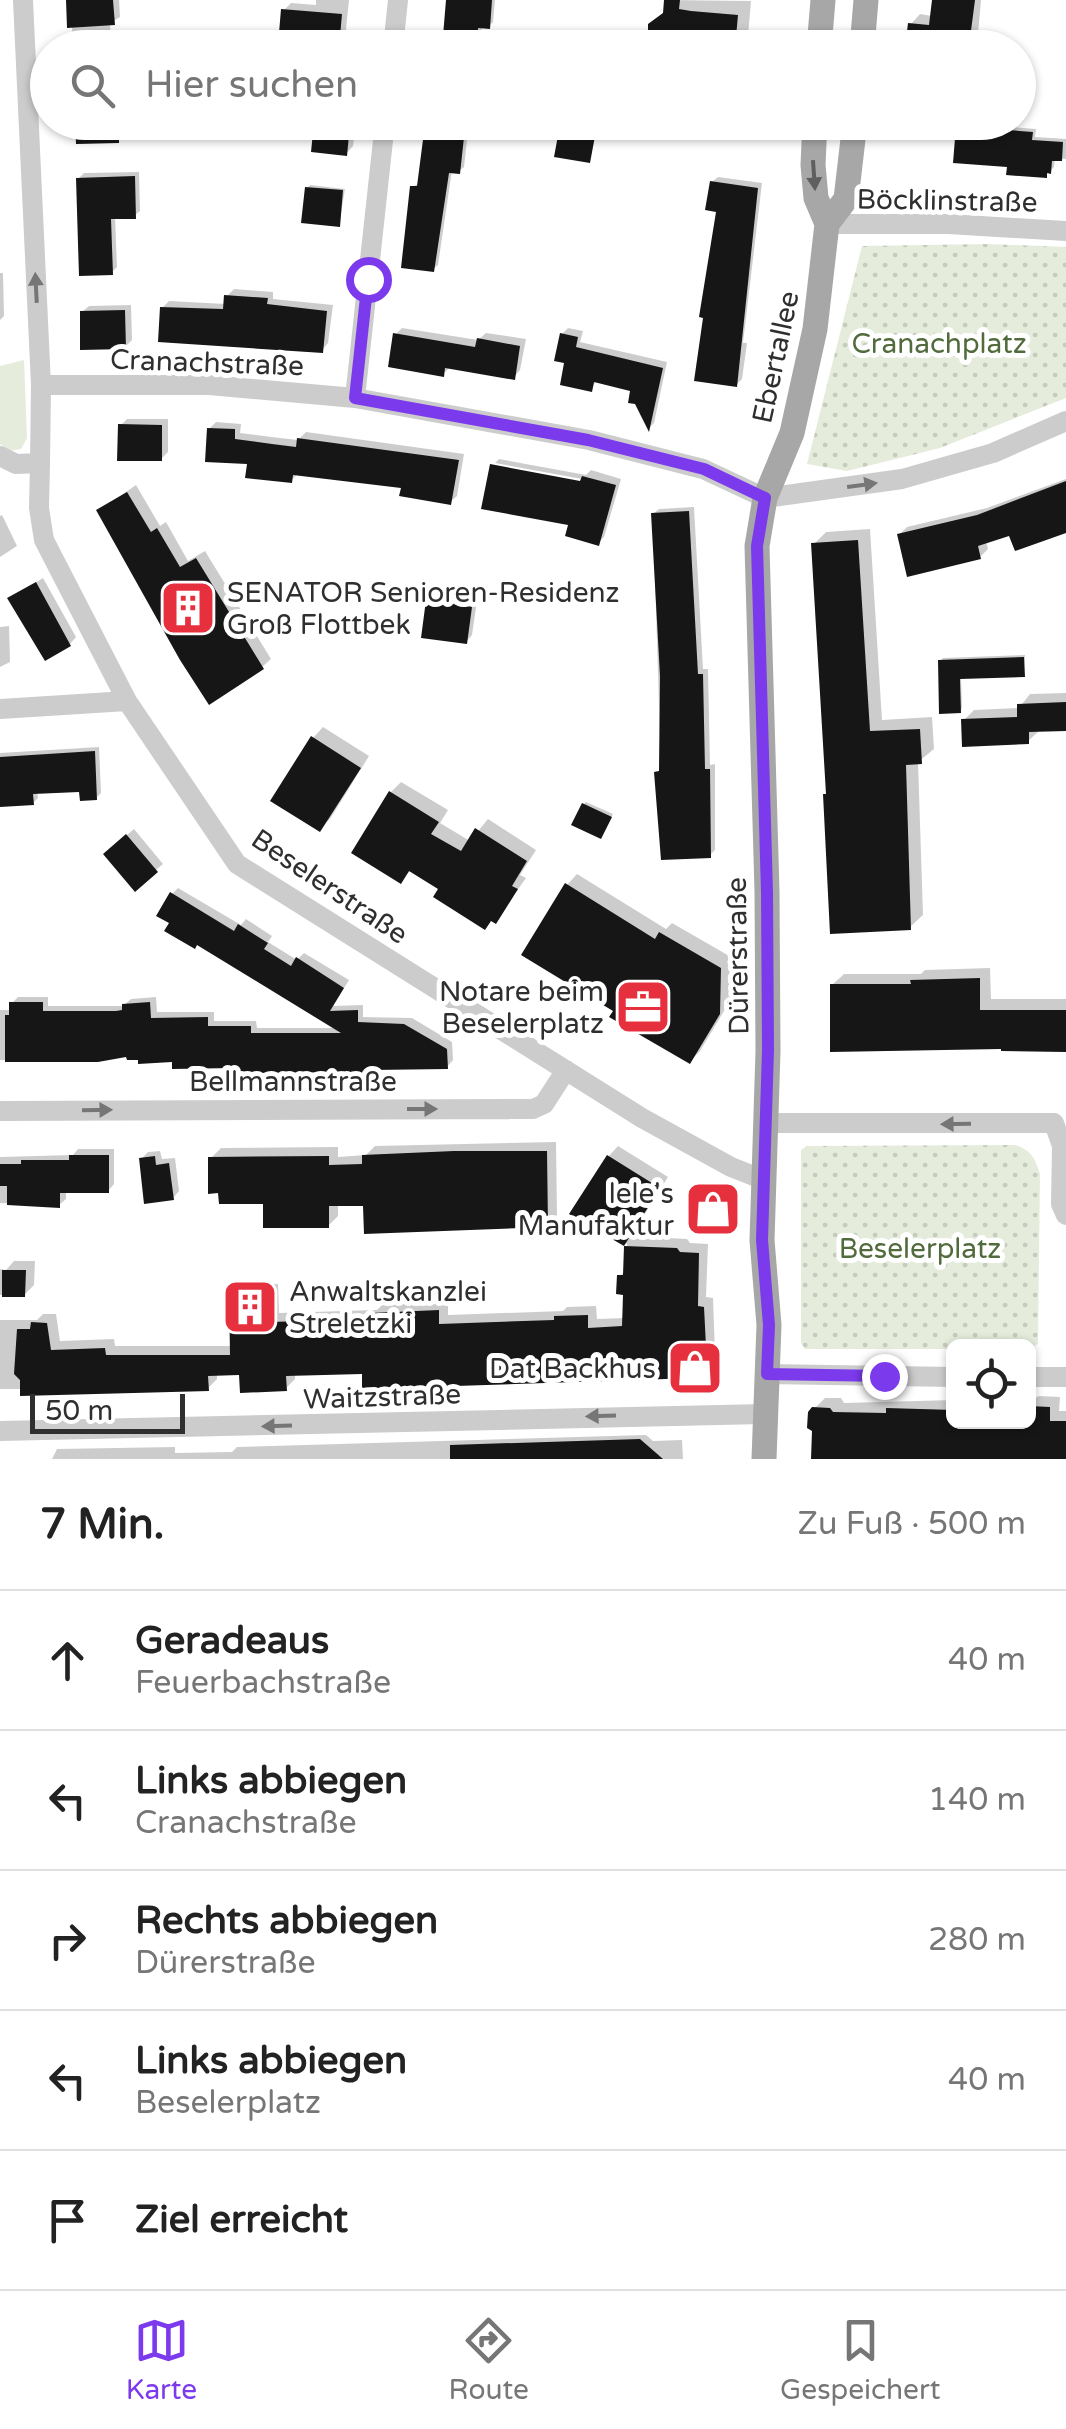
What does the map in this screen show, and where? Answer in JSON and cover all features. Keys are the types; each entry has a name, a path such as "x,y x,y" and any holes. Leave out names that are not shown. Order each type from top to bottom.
{"main road":[{"path":"820,30 823,0"},
{"path":"864,30 866,0"},
{"name":"Ebertallee","path":"765,498 796,416 815,329 827,224 816,198 814,140"},
{"name":"Ebertallee","path":"827,224 846,199 853,140"},
{"name":"Dürerstraße","path":"764,1459 769,1325 762,1240 767,892 757,546 765,498"}],"street":[{"name":"Beselerstraße","path":"23,0 41,385 39,508 44,540 128,701 237,864 642,1118 764,1180"},
{"path":"395,30 398,0"},
{"path":"355,398 383,140"},
{"name":"Böcklinstraße","path":"827,224 948,224 1066,231"},
{"name":"Cranachstraße","path":"41,385 209,385 355,398 588,440 704,469 765,498"},
{"path":"765,498 902,479 993,453 1066,421"},
{"path":"0,456 16,464 40,463"},
{"path":"0,709 128,701"},
{"name":"Bellmannstraße","path":"0,1111 532,1110 544,1104 566,1070"},
{"path":"766,1123 1060,1116 1062,1204 1066,1215"},
{"path":"767,1374 946,1377"},
{"path":"1036,1377 1066,1378"},
{"name":"Waitzstraße","path":"0,1431 766,1414"}],"green space":[{"name":"Cranachplatz","path":"862,246 1066,247 1066,398 940,448 847,471 807,464"},
{"path":"24,360 27,438 21,449 9,451 0,444 0,366"},
{"name":"Beselerplatz","path":"1015,1145 1032,1155 1040,1174 1038,1344 1036,1339 946,1339 946,1349 805,1349 801,1343 801,1150 807,1146"}],"building":[{"path":"66,0 113,0 115,25 67,28"},
{"path":"446,0 492,0 490,29 444,30"},
{"path":"664,0 680,0 679,9 738,15 737,30 648,30 648,24 663,13"},
{"path":"932,0 975,0 971,30 907,30 908,23 929,25"},
{"path":"281,9 342,14 341,30 279,30"},
{"path":"76,140 119,140 119,143 76,144"},
{"path":"312,140 348,140 347,156 311,152"},
{"path":"423,140 464,140 460,174 449,173 434,272 401,268 410,186 417,186"},
{"path":"557,140 594,140 590,163 554,157"},
{"path":"955,140 1063,142 1062,161 1052,161 1047,178 1006,175 1007,167 953,163"},
{"path":"135,176 136,219 111,219 113,275 79,276 76,178"},
{"path":"710,181 758,188 737,387 694,381 703,318 699,317 716,212 705,210"},
{"path":"305,187 343,190 340,227 301,223"},
{"path":"224,295 268,298 267,304 327,311 323,353 158,342 160,307 223,309"},
{"path":"125,310 126,349 80,350 80,311"},
{"path":"393,333 475,347 477,338 520,346 515,380 445,368 444,377 388,367"},
{"path":"560,333 578,337 576,347 663,368 649,432 635,404 628,403 630,391 594,382 592,392 560,385 564,363 554,361"},
{"path":"118,424 162,425 162,461 117,461"},
{"path":"207,428 235,429 235,439 272,444 296,447 297,438 459,460 451,505 399,496 401,488 293,475 292,483 245,478 247,464 205,462"},
{"path":"490,464 580,481 582,476 616,485 599,546 565,536 568,525 481,509"},
{"path":"1066,481 1066,533 1015,551 1009,536 978,546 981,559 907,577 897,534 977,515"},
{"path":"127,492 151,532 157,528 180,567 196,558 264,669 209,705 96,510"},
{"path":"689,511 698,674 703,674 705,769 710,769 711,858 661,860 654,772 659,771 660,676 651,513"},
{"path":"858,540 870,731 920,729 922,764 906,765 911,930 830,934 811,543"},
{"path":"36,582 71,646 45,661 7,598"},
{"path":"426,600 472,607 467,644 421,638"},
{"path":"1024,657 1025,677 960,679 961,713 939,714 938,660"},
{"path":"1066,702 1066,731 1029,732 1029,744 962,747 961,719 1017,717 1017,704"},
{"path":"311,736 361,768 320,832 270,801"},
{"path":"95,751 97,800 80,801 79,792 33,794 34,805 0,807 0,757"},
{"path":"389,791 439,822 431,834 461,851 475,828 527,861 512,886 518,889 496,924 491,921 485,930 433,897 438,889 409,871 401,884 351,853"},
{"path":"582,803 612,817 601,839 571,825"},
{"path":"126,834 158,872 135,892 103,854"},
{"path":"565,883 655,939 659,932 721,968 720,1014 690,1064 609,1017 613,1011 521,955"},
{"path":"170,892 234,931 238,924 268,943 264,949 291,966 296,957 344,988 330,1011 358,1010 358,1022 404,1024 447,1049 448,1069 372,1070 369,1075 253,1073 253,1077 234,1076 234,1068 172,1069 172,1062 138,1064 138,1060 126,1057 98,1062 5,1062 5,1015 9,1015 9,1002 43,1002 43,1011 116,1011 122,1010 122,1004 150,1002 151,1018 208,1017 208,1026 251,1026 251,1033 341,1033 197,945 195,949 164,931 169,923 156,916"},
{"path":"980,978 980,1010 1066,1010 1066,1052 830,1052 830,984 911,984 910,980"},
{"path":"547,1151 548,1227 364,1234 363,1206 329,1206 329,1228 263,1228 263,1204 219,1204 218,1193 208,1194 208,1157 329,1156 329,1165 362,1164 362,1155"},
{"path":"69,1155 109,1155 109,1193 60,1193 60,1208 7,1205 7,1186 0,1186 0,1164 69,1160"},
{"path":"607,1155 660,1188 624,1246 569,1214"},
{"path":"155,1156 156,1165 169,1163 174,1200 144,1204 139,1158"},
{"path":"624,1246 699,1253 698,1306 704,1307 707,1366 696,1378 362,1389 362,1374 286,1376 287,1391 240,1393 239,1375 208,1376 209,1391 20,1396 20,1380 14,1374 17,1329 30,1329 31,1322 47,1323 51,1350 105,1348 106,1355 230,1355 229,1294 270,1293 270,1322 371,1319 371,1313 439,1310 439,1324 588,1315 588,1328 622,1326 623,1295 616,1294 617,1275 623,1275"},
{"path":"2,1270 26,1270 25,1297 2,1297"},
{"path":"1036,1406 1050,1407 1050,1421 1066,1421 1066,1459 811,1459 812,1431 807,1428 812,1407 830,1408 833,1412 886,1413 886,1408 946,1410 946,1429 1036,1429"},
{"path":"640,1439 663,1459 450,1459 450,1445"}],"place":[{"name":"SENATOR Senioren-Residenz Groß Flottbek","path":"188,608"},
{"name":"Notare beim Beselerplatz","path":"643,1007"},
{"name":"lele's Manufaktur","path":"713,1209"},
{"name":"Anwaltskanzlei Streletzki","path":"250,1307"},
{"name":"Dat Backhus","path":"695,1368"}],"route":[{"path":"368,279 355,398 588,440 704,469 765,498 757,546 767,892 768,1050 762,1240 768,1298 767,1374 884,1376"}]}
